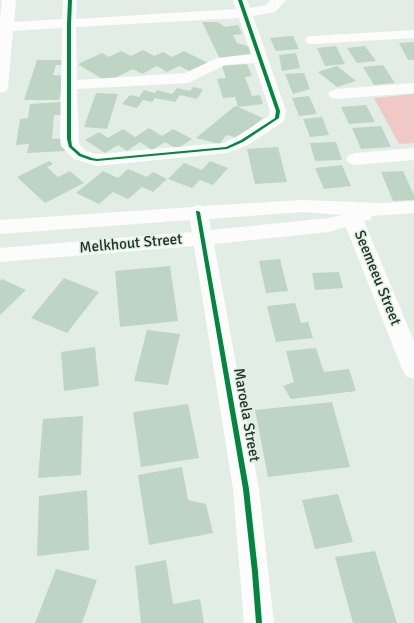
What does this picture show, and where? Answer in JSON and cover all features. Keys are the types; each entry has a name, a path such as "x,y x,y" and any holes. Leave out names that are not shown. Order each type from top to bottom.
{"street":[{"path":"0,88 9,0"},
{"path":"70,0 70,146 75,152 85,158 97,160 227,148 242,141 278,118 278,111 242,6"},
{"path":"7,27 69,24 242,6 270,9 279,0"},
{"path":"312,40 414,34"},
{"path":"70,85 188,78 222,61 259,58"},
{"path":"336,94 414,88"},
{"path":"355,159 414,154"},
{"name":"Melkhout Street","path":"0,227 198,212 302,206 351,213 414,207"},
{"name":"Maroela Street","path":"198,212 204,238 246,489 259,623"},
{"name":"Melkhout Street","path":"0,255 204,238 329,225 351,213"},
{"name":"Seemeeu Street","path":"351,213 414,369"}],"shaded area":[{"path":"414,94 414,143 399,144 374,98"}],"building":[{"path":"202,22 218,22 225,27 238,25 242,34 233,35 237,43 251,47 251,55 220,59"},
{"path":"293,36 299,49 276,51 270,38"},
{"path":"414,42 414,60 408,60 399,43"},
{"path":"336,46 345,64 325,66 317,48"},
{"path":"365,46 376,61 357,63 347,48"},
{"path":"143,50 154,56 163,52 172,57 184,51 210,64 193,73 179,66 167,72 157,66 142,74 133,69 107,82 78,64 102,53 109,57 121,51 131,56"},
{"path":"296,53 300,68 282,71 279,55"},
{"path":"37,60 63,60 62,65 56,65 53,75 66,76 59,100 24,100"},
{"path":"247,64 252,76 245,77 252,96 260,95 263,104 238,107 235,97 223,98 217,79 226,78 222,66"},
{"path":"383,65 395,83 374,85 363,67"},
{"path":"337,66 356,81 337,87 318,72"},
{"path":"304,73 310,89 293,94 285,74"},
{"path":"193,87 203,89 197,99 180,95 175,102 155,98 152,102 143,100 137,108 122,104 130,95 139,97 144,90 155,93 157,90 172,94 177,88 190,91"},
{"path":"96,93 118,94 107,129 84,127"},
{"path":"309,96 317,114 299,116 292,98"},
{"path":"62,102 61,115 54,115 52,139 66,138 65,151 27,153 29,144 16,145 20,119 28,118 30,104"},
{"path":"366,105 375,122 349,124 341,107"},
{"path":"235,106 263,118 239,138 226,135 220,144 196,138"},
{"path":"322,117 329,135 310,137 303,119"},
{"path":"381,126 391,147 361,149 352,128"},
{"path":"149,128 162,136 173,129 192,139 177,149 165,142 152,150 140,142 127,151 118,145 105,153 85,140 99,132 108,138 123,129 135,137"},
{"path":"336,142 342,160 315,161 310,143"},
{"path":"278,147 287,182 255,184 247,149"},
{"path":"49,161 53,164 47,167 58,177 70,171 84,183 45,203 17,177"},
{"path":"210,161 228,168 213,185 200,180 192,188 168,179 184,163 202,170"},
{"path":"342,165 351,186 324,189 315,168"},
{"path":"128,169 147,177 153,172 167,179 153,192 142,187 128,199 113,192 99,204 76,193 103,171 118,178"},
{"path":"403,171 414,195 414,200 393,201 381,172"},
{"path":"280,259 288,291 266,293 259,261"},
{"path":"170,266 178,321 120,327 115,271"},
{"path":"339,272 343,288 315,290 312,273"},
{"path":"64,278 99,292 67,333 31,318"},
{"path":"2,279 26,290 0,315 0,281"},
{"path":"295,303 301,323 308,322 313,338 276,342 267,306"},
{"path":"147,330 180,334 168,385 134,381"},
{"path":"95,347 99,386 64,391 61,352"},
{"path":"316,348 324,372 349,369 356,391 291,399 283,386 294,382 286,351"},
{"path":"332,402 350,467 268,477 255,410"},
{"path":"188,404 199,458 141,467 133,412"},
{"path":"83,416 81,475 38,478 43,419"},
{"path":"182,467 188,500 206,504 213,533 149,545 138,475"},
{"path":"87,490 89,550 37,556 39,496"},
{"path":"338,494 353,542 315,549 302,500"},
{"path":"375,551 397,623 353,623 335,557"},
{"path":"166,560 173,604 200,599 204,623 141,623 135,566"},
{"path":"56,569 97,580 82,623 35,623"}],"cycle path":[{"path":"70,0 70,146 80,155 97,160 227,148 242,141 277,118 278,111 240,0"},
{"path":"198,212 246,489 259,623"}]}
